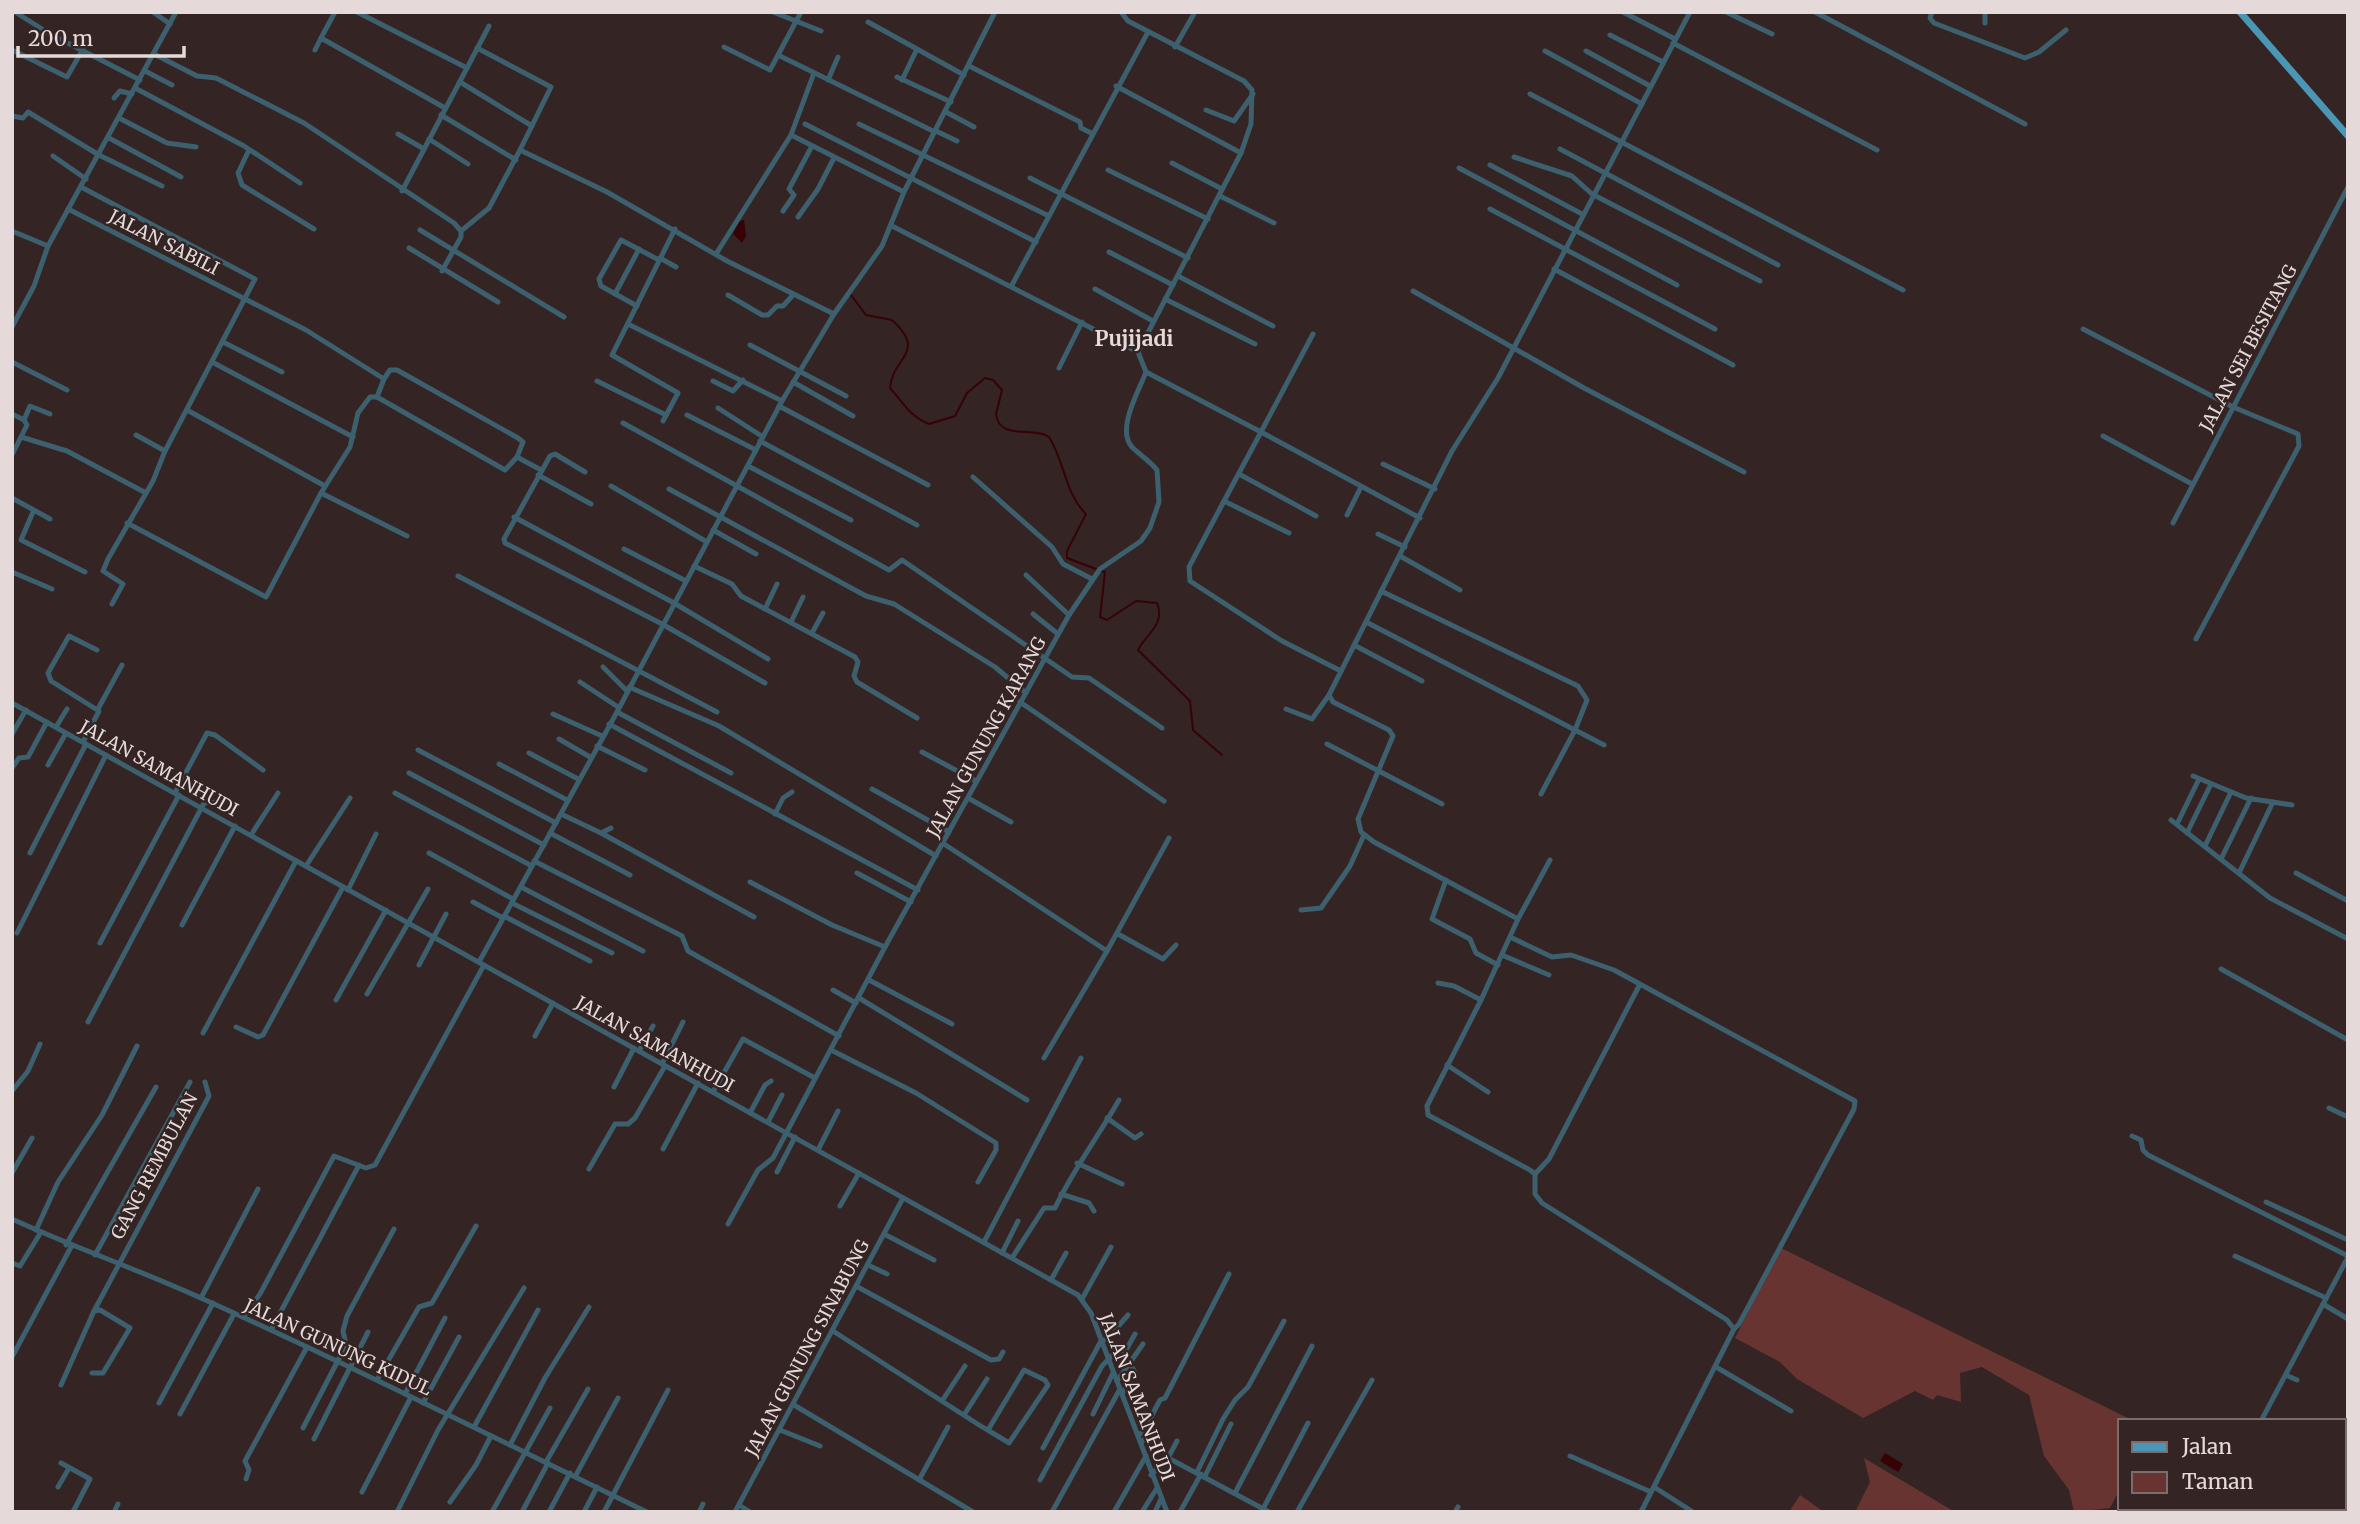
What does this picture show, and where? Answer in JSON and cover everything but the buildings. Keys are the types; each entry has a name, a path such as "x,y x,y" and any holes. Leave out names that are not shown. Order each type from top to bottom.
{"main road":[{"path":"2240,12 2348,136"}],"street":[{"path":"153,12 170,24"},
{"path":"13,322 34,286 48,246 176,12"},
{"path":"315,50 335,12"},
{"path":"356,12 467,68"},
{"path":"773,12 795,23 821,31"},
{"path":"724,47 768,71 780,56 801,12"},
{"path":"243,1317 260,1294 332,1158 340,1155 371,1168 377,1162 503,917 638,672 781,403 834,314 856,285 892,226 905,192 995,12"},
{"path":"1121,12 1128,21 1147,32 1247,83 1253,94 1251,124 1241,153 1138,352"},
{"path":"1175,47 1195,12"},
{"path":"1623,12 1877,150"},
{"path":"1286,709 1311,719 1329,695 1464,428 1491,390 1690,12"},
{"path":"1726,12 1772,34"},
{"path":"1815,12 2025,124"},
{"path":"1932,12 1930,18 1934,23 2025,58 2039,52 2066,30"},
{"path":"1984,12 1985,23"},
{"path":"14,14 140,80"},
{"path":"868,22 915,46 916,51 964,75"},
{"path":"402,191 489,26"},
{"path":"1012,285 1147,32"},
{"path":"1610,35 1663,62"},
{"path":"321,38 446,108"},
{"path":"442,271 461,231 489,208 551,88 477,48"},
{"path":"12,50 67,77 83,49"},
{"path":"916,51 899,78 951,103"},
{"path":"1545,51 1642,103"},
{"path":"1586,51 1650,86"},
{"path":"154,54 197,76 216,78 304,123 402,191 454,223 461,231"},
{"path":"780,56 957,141"},
{"path":"828,80 838,57"},
{"path":"970,66 1080,122 1081,128 1091,133"},
{"path":"145,71 172,86"},
{"path":"716,254 791,135 814,73"},
{"path":"460,82 532,126"},
{"path":"1116,86 1241,153"},
{"path":"114,98 120,92 134,91 249,150 300,183"},
{"path":"1206,110 1234,121 1253,94"},
{"path":"1530,94 1903,290"},
{"path":"12,116 23,118 29,112 99,156 162,186"},
{"path":"946,112 974,127"},
{"path":"442,116 516,160"},
{"path":"120,118 167,143 196,147"},
{"path":"805,124 1036,242"},
{"path":"859,124 1049,216"},
{"path":"398,134 424,149"},
{"path":"791,135 905,192"},
{"path":"108,138 181,177"},
{"path":"429,139 468,164"},
{"path":"783,211 797,197 789,189 812,146"},
{"path":"1560,149 1778,265"},
{"path":"249,150 238,173 242,185 314,229"},
{"path":"520,150 675,229 793,295 834,314"},
{"path":"53,156 86,179"},
{"path":"1514,157 1576,178 1592,194 1760,281"},
{"path":"798,217 818,189 834,158"},
{"path":"1172,163 1274,223"},
{"path":"1490,165 1582,214"},
{"path":"1459,168 1677,285"},
{"path":"1108,170 1208,219"},
{"path":"1030,178 1188,258"},
{"path":"81,187 252,276 255,281 103,571 123,584 112,604"},
{"name":"JALAN SEI BESITANG","path":"2173,523 2348,187"},
{"name":"JALAN SABILI","path":"68,209 306,330 384,379"},
{"path":"1490,209 1715,329"},
{"path":"892,226 1012,285 1138,352 1146,372 1420,518"},
{"path":"597,381 665,418 678,393 612,355 675,229"},
{"path":"420,230 564,317"},
{"path":"12,231 48,246"},
{"path":"637,306 601,286 599,279 619,242 623,240 677,267"},
{"path":"409,248 442,271 498,302"},
{"path":"615,294 639,249"},
{"path":"1109,252 1173,285"},
{"path":"1555,269 1659,322 1733,365"},
{"path":"1178,276 1273,327"},
{"path":"1095,289 1153,321"},
{"path":"1413,291 1512,348 1744,472"},
{"path":"728,295 762,315 768,315 777,306 783,306 793,295"},
{"path":"1165,299 1255,344"},
{"path":"1059,368 1082,322"},
{"path":"628,324 743,380 928,485"},
{"path":"2083,329 2233,407 2297,433 2300,442 2196,639"},
{"path":"1313,334 1189,567 1190,581 1282,641 1341,671"},
{"path":"223,342 282,372"},
{"path":"750,345 846,396"},
{"path":"12,362 67,390"},
{"path":"212,362 353,436"},
{"path":"127,523 266,597 353,436 363,405 370,397 377,397 503,470 509,468 523,444 518,438 397,370 390,370 377,397"},
{"name":"JALAN GUNUNG KARANG","path":"728,1224 758,1170 773,1158 885,947 1069,615 1097,572 1141,541 1157,512 1157,470 1132,447 1127,435 1129,420 1146,372"},
{"path":"713,381 733,391 743,380"},
{"path":"793,382 853,416"},
{"path":"24,420 31,405 50,414"},
{"path":"718,408 762,439 917,525"},
{"path":"187,410 325,486"},
{"path":"12,414 24,420 27,425 12,455"},
{"path":"687,415 756,450"},
{"path":"624,423 889,570 902,560 1044,659 1072,677 1089,678 1162,728"},
{"path":"136,435 165,451"},
{"path":"2103,436 2192,484"},
{"path":"21,437 67,451 146,493"},
{"path":"585,472 555,454 540,473 514,517 504,539 505,543 662,624 765,682"},
{"path":"517,457 591,504"},
{"path":"1383,464 1434,489"},
{"path":"748,466 851,520"},
{"path":"1239,474 1316,516"},
{"path":"973,477 1052,547 1063,564 1092,579"},
{"path":"611,486 707,542"},
{"path":"1347,515 1360,487"},
{"path":"669,489 866,596 894,604 995,667 1026,692"},
{"path":"321,493 407,536"},
{"path":"12,498 50,519"},
{"path":"1224,501 1289,533"},
{"path":"33,512 22,540 85,572"},
{"path":"514,517 674,603 768,659"},
{"path":"713,530 756,554"},
{"path":"1378,534 1405,547"},
{"path":"624,549 686,581"},
{"path":"1400,556 1460,590"},
{"path":"694,566 732,583 741,596 857,659 854,676 857,682 916,718"},
{"path":"12,572 52,589"},
{"path":"1026,575 1069,615"},
{"path":"458,576 717,712"},
{"path":"765,609 777,584"},
{"path":"1381,591 1578,686 1587,700 1575,730 1541,794"},
{"path":"790,622 803,597"},
{"path":"812,633 822,614"},
{"path":"1034,614 1058,634"},
{"path":"1366,622 1604,745"},
{"path":"97,650 69,636 47,676 98,709"},
{"path":"1354,645 1422,681"},
{"path":"30,853 98,709 122,665"},
{"path":"603,667 628,689 719,726 936,856"},
{"path":"580,682 617,709 731,773"},
{"path":"1329,695 1333,702 1392,733 1393,742 1358,819 1364,835 1518,919"},
{"path":"1020,702 1164,801"},
{"name":"JALAN SAMANHUDI","path":"12,703 984,1242 1082,1299 1101,1340 1167,1512"},
{"path":"56,727 66,709"},
{"path":"12,733 26,710"},
{"path":"553,714 602,736"},
{"path":"12,768 19,758 28,757 47,722"},
{"path":"609,724 918,890"},
{"path":"48,765 66,733"},
{"path":"100,943 207,733 215,735 263,770"},
{"path":"559,739 590,757"},
{"path":"1326,744 1442,804"},
{"path":"597,746 645,770"},
{"path":"418,750 556,823"},
{"path":"922,752 976,781"},
{"path":"529,753 578,779"},
{"path":"17,933 106,755"},
{"path":"499,764 567,800"},
{"path":"409,773 544,845"},
{"path":"2193,776 2251,798 2292,805"},
{"path":"2199,779 2174,822 2270,898 2348,939"},
{"path":"2187,833 2211,784"},
{"path":"872,789 949,832"},
{"path":"775,814 783,798 792,792"},
{"path":"2204,846 2231,792"},
{"path":"251,835 278,793"},
{"path":"395,793 682,936 688,951 839,1036"},
{"path":"306,866 350,798"},
{"path":"968,798 1011,822"},
{"path":"2221,859 2251,798"},
{"path":"88,1022 205,801 218,802"},
{"path":"2239,873 2273,802"},
{"path":"561,814 754,917"},
{"path":"181,925 235,826"},
{"path":"601,833 611,828"},
{"path":"550,833 630,876"},
{"path":"236,1027 258,1037 263,1035 376,834"},
{"path":"1301,910 1321,908 1346,872 1364,835"},
{"path":"1044,1058 1118,934 1169,838"},
{"path":"944,844 1107,951"},
{"path":"429,853 512,901 612,953"},
{"path":"1535,1174 1428,1115 1426,1109 1518,919 1550,860"},
{"path":"203,1033 296,861"},
{"path":"857,873 911,902"},
{"path":"2297,873 2348,901"},
{"path":"1446,880 1432,919 1470,939 1476,953 1498,965"},
{"path":"750,882 832,925 885,947"},
{"path":"521,887 643,951"},
{"path":"367,994 428,889"},
{"path":"473,902 590,961"},
{"path":"336,1000 386,911"},
{"path":"419,965 446,915"},
{"path":"1118,934 1164,959 1176,945"},
{"path":"1510,937 1552,957 1572,955 1633,979 1639,986 1854,1101 1854,1109 1734,1329 1641,1512"},
{"path":"1502,955 1549,975"},
{"path":"2221,969 2348,1040"},
{"path":"869,980 952,1024"},
{"path":"1438,983 1454,986 1481,1000"},
{"path":"1639,986 1549,1159 1535,1174 1535,1194 1542,1203 1727,1320 1734,1329"},
{"path":"833,990 858,1000 1027,1100"},
{"path":"535,1036 553,1003"},
{"path":"589,1169 615,1124 628,1124 635,1118 664,1065 683,1022"},
{"path":"614,1087 653,1026"},
{"path":"713,1092 743,1039 815,1078"},
{"path":"12,1091 28,1071 40,1044"},
{"path":"12,1263 20,1266 26,1261 55,1186 102,1115 137,1046"},
{"path":"831,1050 916,1093 996,1143 996,1150 978,1182"},
{"path":"984,1242 1081,1058"},
{"path":"1447,1065 1488,1092"},
{"path":"750,1112 765,1085 771,1081"},
{"path":"95,1255 190,1082"},
{"name":"GANG REMBULAN","path":"61,1385 118,1264 209,1096 205,1082"},
{"path":"663,1149 698,1083"},
{"path":"12,1357 68,1246 156,1087"},
{"path":"768,1122 782,1095"},
{"path":"1012,1258 1044,1208 1055,1208 1077,1163 1119,1100"},
{"path":"2329,1108 2348,1117"},
{"path":"818,1150 838,1111"},
{"path":"1107,1118 1135,1138 1141,1134"},
{"path":"2132,1136 2141,1140 2148,1155 2348,1256 2262,1419"},
{"path":"777,1172 795,1137"},
{"path":"12,1173 32,1138"},
{"path":"1077,1163 1122,1184"},
{"path":"271,1330 359,1165"},
{"path":"840,1206 859,1173"},
{"path":"201,1298 258,1189"},
{"path":"1061,1194 1089,1203 1094,1210"},
{"name":"JALAN GUNUNG SINABUNG","path":"735,1512 903,1198"},
{"path":"2266,1202 2348,1240"},
{"name":"JALAN GUNUNG KIDUL","path":"12,1219 68,1246 214,1303 647,1512"},
{"path":"1002,1253 1018,1221"},
{"path":"377,1380 419,1307 432,1303 475,1226"},
{"path":"303,1428 346,1345 343,1331 347,1316 394,1229"},
{"path":"884,1234 934,1260"},
{"path":"1082,1299 1111,1247"},
{"path":"1051,1280 1066,1253"},
{"path":"2235,1256 2325,1301 2348,1319"},
{"path":"868,1265 887,1274"},
{"path":"1138,1435 1160,1400 1165,1398 1229,1274"},
{"path":"856,1286 991,1360 999,1359 1003,1352"},
{"path":"397,1512 447,1414 523,1287"},
{"path":"159,1403 214,1303"},
{"path":"510,1445 545,1378 589,1307"},
{"path":"92,1373 103,1373 130,1328 100,1310 94,1311"},
{"path":"474,1427 538,1310"},
{"path":"180,1414 234,1314"},
{"path":"1043,1448 1101,1340 1107,1339 1128,1315"},
{"path":"362,1492 445,1318"},
{"path":"1201,1474 1228,1410 1248,1387 1284,1321"},
{"path":"833,1331 988,1430 1012,1442 1048,1385 1045,1380 1024,1370 988,1430"},
{"path":"314,1439 368,1332"},
{"path":"1040,1480 1107,1358 1118,1350 1125,1352 1135,1334"},
{"path":"423,1403 459,1337"},
{"path":"1116,1381 1143,1343"},
{"path":"1235,1493 1312,1346"},
{"path":"246,1479 249,1469 245,1461 307,1348"},
{"path":"1052,1512 1135,1372 1130,1364"},
{"path":"942,1401 965,1366"},
{"path":"1716,1367 1791,1410"},
{"path":"1093,1414 1113,1373"},
{"path":"2286,1375 2297,1380"},
{"path":"964,1415 987,1379"},
{"path":"1297,1512 1372,1380"},
{"path":"522,1512 588,1389"},
{"path":"604,1512 668,1390"},
{"path":"549,1512 618,1398"},
{"path":"794,1405 973,1512"},
{"path":"492,1512 524,1451 532,1445 551,1408"},
{"path":"1167,1460 1201,1474 1266,1510 1308,1423"},
{"path":"1141,1443 1151,1431 1147,1424"},
{"path":"1180,1512 1231,1424"},
{"path":"919,1480 948,1427"},
{"path":"780,1430 820,1446"},
{"path":"450,1502 476,1465 491,1436"},
{"path":"1151,1475 1167,1460 1177,1441"},
{"path":"1570,1456 1615,1473 1693,1512"},
{"path":"1114,1512 1146,1457"},
{"path":"61,1463 90,1479 73,1512"},
{"path":"58,1487 69,1468"},
{"path":"584,1512 597,1486"},
{"path":"1142,1512 1157,1488"},
{"path":"1155,1512 1161,1499"},
{"path":"626,1512 630,1503"},
{"path":"114,1512 118,1504"},
{"path":"699,1512 703,1504"},
{"path":"739,1505 750,1512"}],"green space":[{"path":"1781,1248 2130,1419 2118,1419 2118,1493 2110,1508 2074,1512 2069,1490 2044,1456 2029,1395 1982,1367 1960,1373 1961,1402 1937,1395 1933,1400 1915,1391 1863,1418 1797,1379 1780,1362 1735,1338"},
{"path":"1864,1458 1955,1512 1855,1512 1870,1482"},
{"path":"1800,1495 1824,1512 1789,1512"},
{"path":"2324,1510 2327,1512 2251,1512"}],"shaded area":[{"path":"744,220 746,236 742,243 733,234 739,221"},
{"path":"1885,1453 1903,1464 1898,1472 1880,1461"}],"waterway":[{"path":"851,295 866,315 892,320 907,340 908,348 896,369 890,388 916,417 929,424 955,416 967,393 985,378 993,380 1002,390 996,414 1003,427 1049,437 1069,487 1086,514 1067,551 1067,558 1096,569"},
{"path":"1101,571 1105,572 1100,617 1107,620 1136,601 1157,603 1157,623 1138,650 1190,701 1193,730 1222,755"}],"district":[{"name":"Pujijadi","path":"1134,338"}]}
